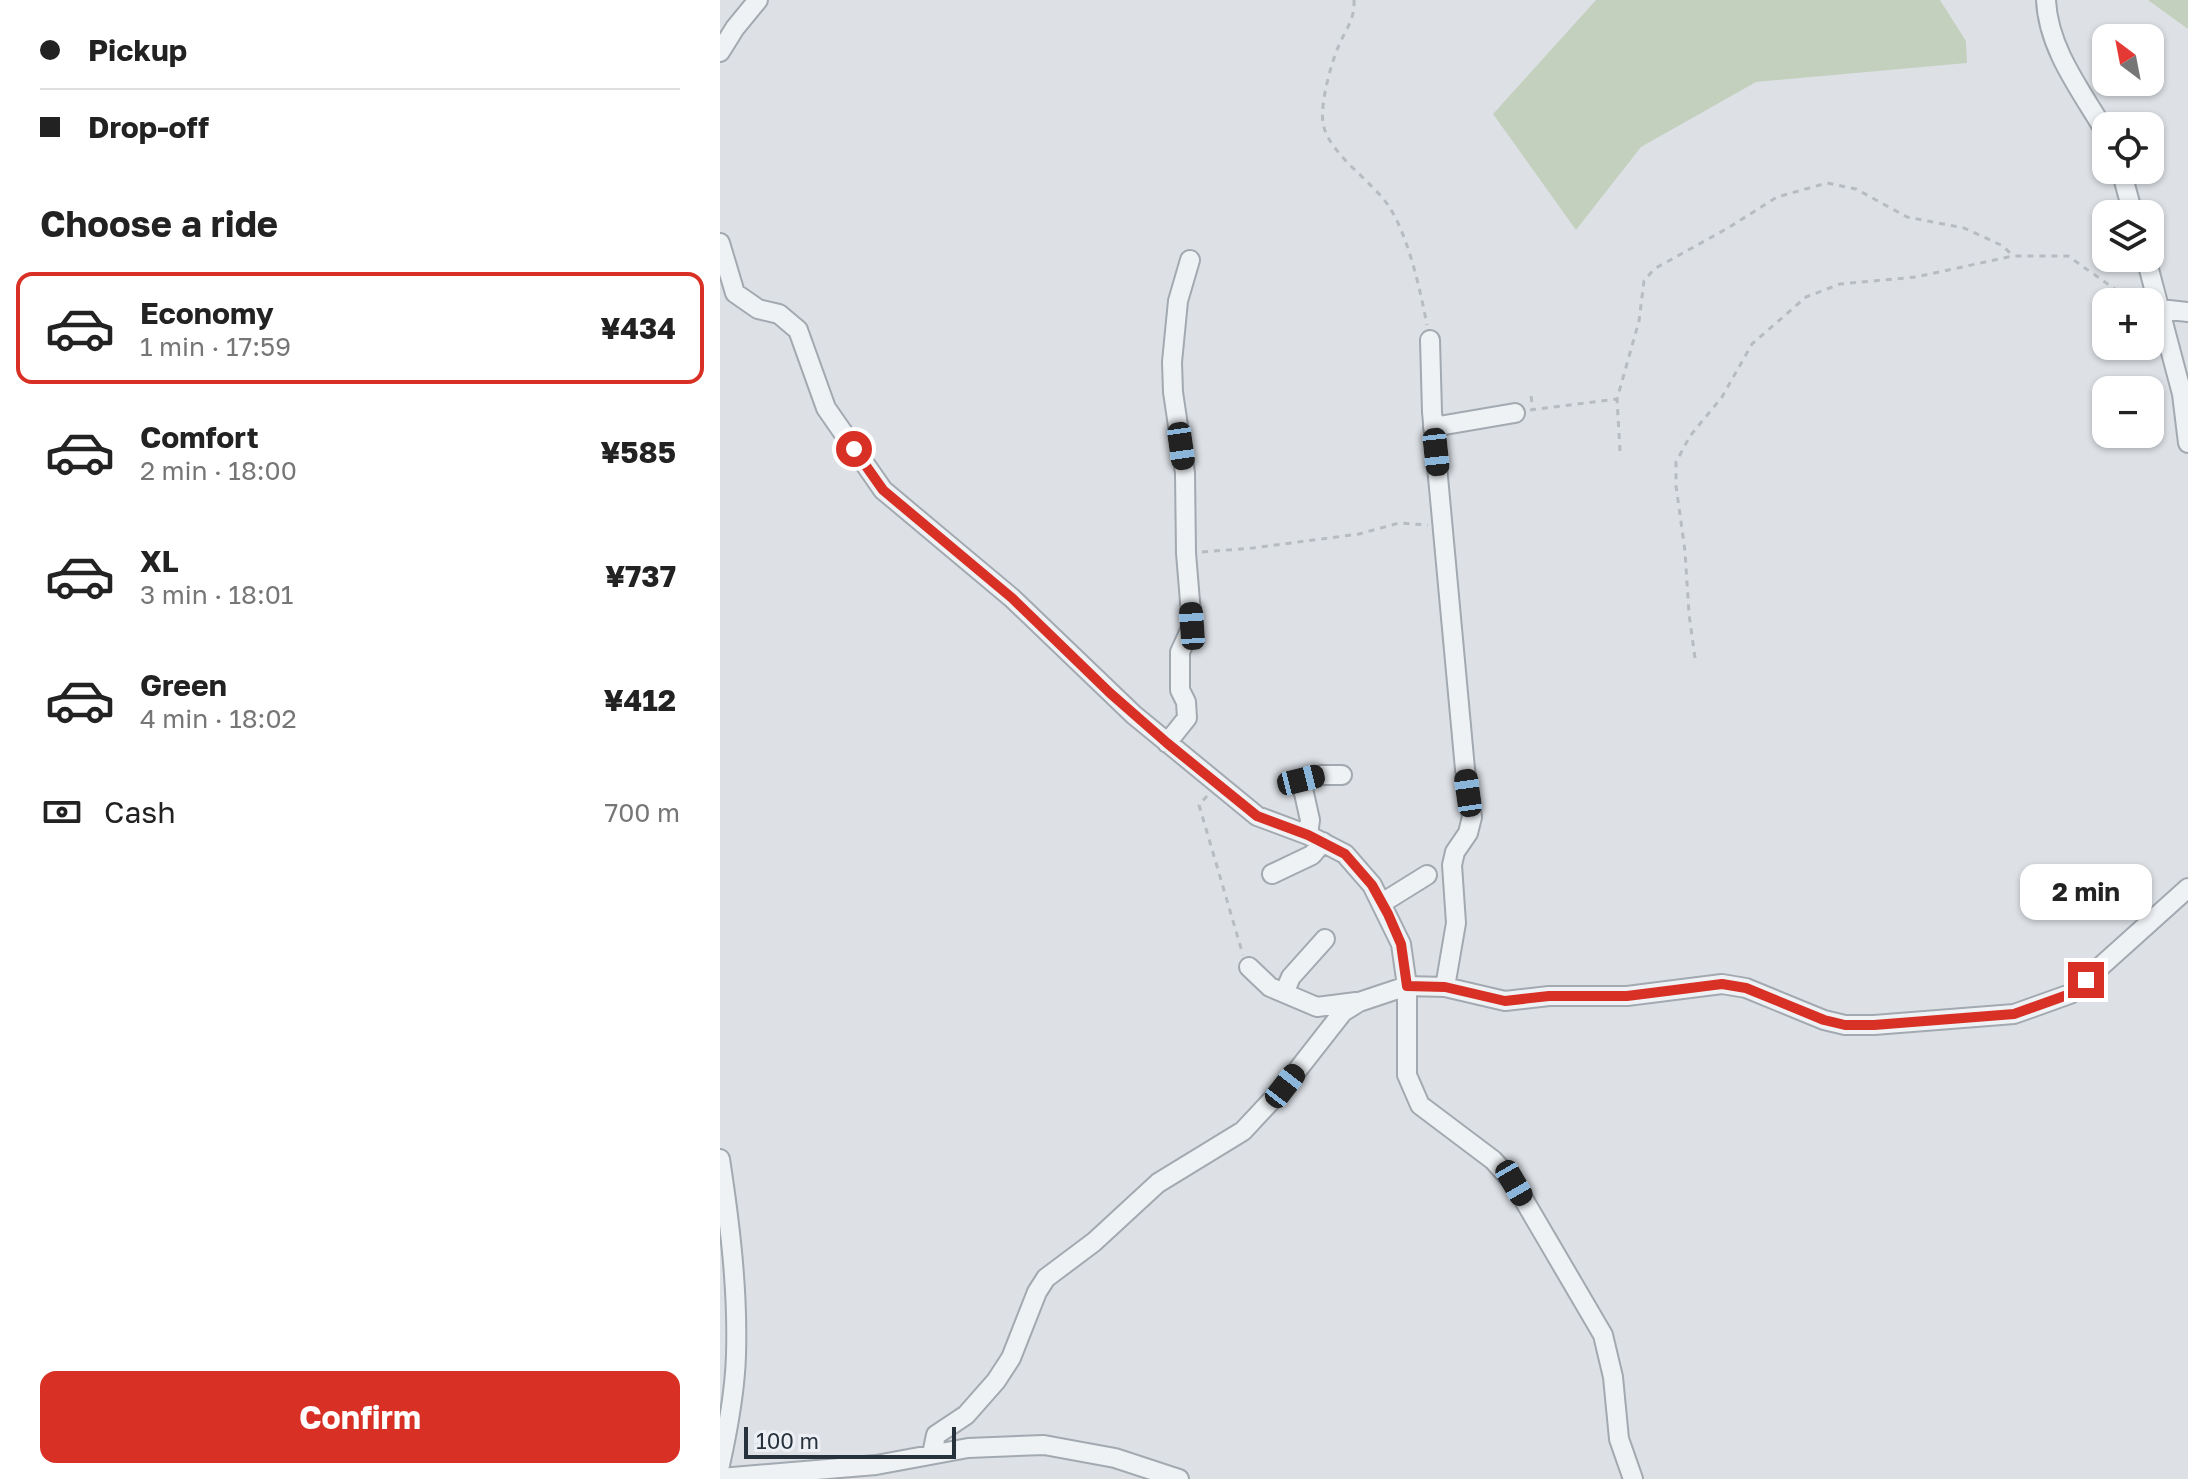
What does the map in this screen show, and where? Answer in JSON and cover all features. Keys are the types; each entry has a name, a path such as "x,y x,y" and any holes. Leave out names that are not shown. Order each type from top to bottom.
{"street":[{"path":"720,52 758,0"},
{"path":"2046,0 2047,20 2059,52 2094,112"},
{"path":"720,243 735,293 758,309 779,314 798,330 826,408 883,490 1012,598 1110,693 1217,784 1257,816 1345,854 1372,885 1401,944 1407,986 1407,1075 1420,1105 1493,1160 1514,1183 1603,1335 1613,1377 1619,1439 1633,1479"},
{"path":"1167,743 1187,718 1186,702 1180,690 1180,652 1192,626 1186,553 1185,473 1173,392 1172,362 1178,301 1190,260"},
{"path":"2164,309 2188,312"},
{"path":"2164,324 2182,394 2188,443"},
{"path":"1430,340 1433,427 1472,817 1468,833 1455,852 1452,865 1456,923 1445,987"},
{"path":"1433,427 1524,411"},
{"path":"1272,874 1312,855 1315,839 1301,780 1322,775 1342,775"},
{"path":"1382,903 1427,875"},
{"path":"1249,967 1270,987 1317,1007 1359,1002 1407,986 1445,987 1505,1001 1549,996 1627,996 1722,984 1746,988 1824,1020 1845,1025 2014,1014 2070,994 2188,888"},
{"path":"1284,993 1291,977 1325,939"},
{"path":"932,1454 936,1435 966,1415 996,1381 1011,1358 1037,1292 1046,1278 1094,1242 1158,1183 1243,1131 1285,1086 1343,1012 1359,1002"},
{"path":"720,1159 735,1294 736,1356 720,1465"},
{"path":"720,1478 876,1465 968,1448 1044,1445 1115,1458 1179,1479"}],"path":[{"path":"1354,0 1349,29 1339,45 1330,76 1323,125 1339,152 1374,186 1400,226 1430,340"},
{"path":"1620,451 1617,399 1639,321 1644,281 1654,269 1777,197 1827,183 1856,189 1907,217 1964,228 2003,246 2013,256"},
{"path":"1695,658 1676,462 1690,436 1722,397 1752,344 1806,297 1840,284 1916,277 2013,256 2068,256 2113,288"},
{"path":"1524,411 1531,396"},
{"path":"1524,411 1617,399"},
{"path":"1186,553 1359,534 1399,523 1444,526"},
{"path":"1217,784 1199,805 1238,943 1249,967"}],"green space":[{"path":"1596,0 1940,0 1966,41 1967,63 1756,82 1641,147 1576,230 1493,114"},
{"path":"2148,0 2188,0 2188,29"}],"route":[{"path":"854,449 883,490 1012,598 1110,693 1167,743 1257,816 1308,835 1345,854 1372,885 1388,914 1401,944 1407,986 1445,987 1505,1001 1549,996 1627,996 1722,984 1746,988 1824,1020 1845,1025 1874,1025 2014,1014 2070,994 2086,980"}]}
